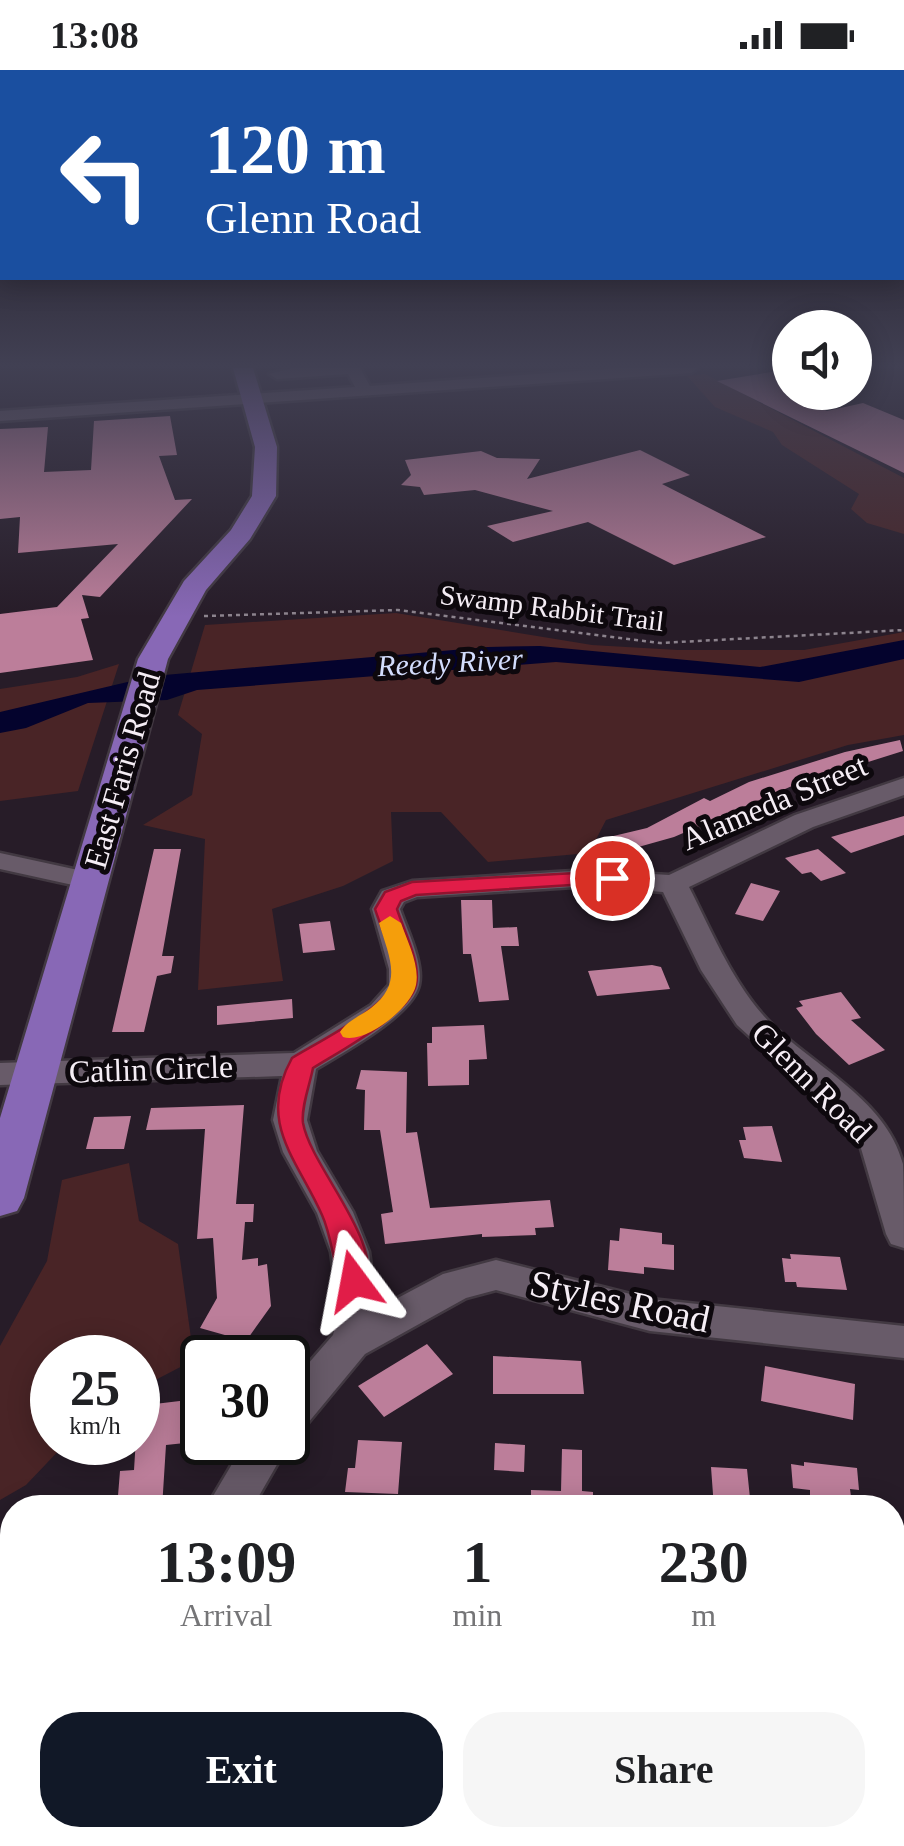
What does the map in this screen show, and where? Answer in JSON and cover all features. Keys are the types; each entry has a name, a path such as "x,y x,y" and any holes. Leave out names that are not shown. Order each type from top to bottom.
{"main road":[{"name":"East Faris Road","path":"0,1198 17,1074 92,882 153,660 186,598 241,534 264,496 266,451"}],"street":[{"name":"Alameda Street","path":"673,884 804,821 904,786"},
{"path":"0,860 92,882"},
{"path":"310,1390 351,1342 358,1310 350,1252 335,1212 300,1152 290,1120 301,1064 382,1012 404,987 404,969 386,909 398,892 589,878 673,884"},
{"name":"Glenn Road","path":"673,884 729,992 748,1019 777,1052 845,1104 876,1142 904,1234"},
{"name":"Catlin Circle","path":"17,1074 301,1064"},
{"name":"Styles Road","path":"351,1342 456,1285 496,1275 650,1315 904,1342"},
{"path":"236,1495 254,1465"}],"path":[{"name":"Swamp Rabbit Trail","path":"194,615 282,616 398,610 660,643 904,630"}],"shaded area":[{"path":"791,451 852,451 904,478 904,534 867,523 851,509 859,494"},
{"path":"396,613 592,645 678,650 804,650 904,632 904,735 848,745 606,820 589,853 488,862 441,812 391,812 393,861 343,886 272,909 283,981 198,990 205,839 143,825 192,795 202,734 178,715 205,625"},
{"path":"119,664 78,791 0,801 0,689 77,677"},
{"path":"129,1163 139,1221 178,1244 191,1335 180,1335 180,1367 160,1378 160,1335 30,1335 30,1465 45,1465 26,1485 9,1495 0,1495 0,1346 47,1261 62,1180"}],"water":[{"name":"Reedy River","path":"904,640 904,659 799,682 556,662 197,690 167,700 88,703 26,728 0,733 0,712 153,676 488,647 540,646 760,667"}],"building":[{"path":"0,451 46,451 44,472 91,470 92,451 176,451 177,455 159,456 175,500 192,499 100,597 82,595 89,618 81,619 93,660 0,673 0,614 57,607 118,544 18,553 20,517 0,519"},
{"path":"481,451 497,458 540,459 527,479 642,451 690,475 662,484 766,537 674,565 588,522 513,542 487,526 553,511 475,490 424,495 420,487 401,485 411,475 405,460"},
{"path":"859,451 904,451 904,473"},
{"path":"900,740 903,751 792,786 674,837 617,853 605,838 647,828 704,798 710,801 749,782 845,752"},
{"path":"904,816 904,835 851,853 831,837"},
{"path":"154,849 181,849 162,956 174,956 171,973 157,976 144,1032 112,1032"},
{"path":"818,849 846,873 821,881 811,872 802,874 785,858"},
{"path":"751,883 780,891 763,921 735,914"},
{"path":"461,900 492,900 493,928 517,927 519,946 501,946 509,1000 479,1002 471,954 463,954"},
{"path":"330,921 335,950 303,953 299,924"},
{"path":"661,967 670,989 597,996 588,971"},
{"path":"841,992 861,1018 851,1020 885,1050 849,1065 816,1034 796,1008 803,1006 799,1001"},
{"path":"292,999 293,1018 217,1025 217,1006"},
{"path":"484,1025 487,1059 469,1060 469,1085 428,1086 427,1043 432,1043 432,1027"},
{"path":"361,1070 407,1072 406,1133 417,1132 430,1208 550,1200 554,1227 535,1228 536,1235 482,1234 385,1244 381,1214 393,1212 380,1130 364,1130 365,1090 356,1089"},
{"path":"244,1105 236,1204 254,1204 253,1222 245,1222 242,1260 258,1258 258,1266 267,1264 271,1306 250,1335 225,1335 200,1328 217,1298 213,1238 197,1239 205,1129 146,1130 151,1108"},
{"path":"131,1116 124,1149 86,1149 94,1117"},
{"path":"772,1126 782,1162 744,1158 739,1140 746,1140 743,1127"},
{"path":"620,1228 662,1233 662,1244 674,1245 674,1270 644,1267 644,1274 608,1270 610,1240 619,1241"},
{"path":"790,1254 840,1257 847,1290 797,1287 796,1282 785,1282 782,1258 791,1259"},
{"path":"427,1344 453,1374 384,1417 358,1386"},
{"path":"493,1356 581,1361 584,1394 493,1394"},
{"path":"765,1366 855,1384 853,1420 761,1401"},
{"path":"180,1401 180,1444 166,1445 163,1495 118,1495 120,1471 134,1470 134,1465 160,1465 160,1403"},
{"path":"358,1440 402,1442 398,1494 345,1492 348,1468 355,1468"},
{"path":"495,1443 525,1445 524,1472 494,1470"},
{"path":"562,1449 582,1450 582,1491 593,1495 531,1495 531,1490 561,1491"},
{"path":"804,1462 857,1468 859,1490 850,1489 851,1495 810,1495 810,1490 793,1488 791,1464 804,1466"},
{"path":"711,1467 747,1469 750,1495 713,1495"}],"slow traffic":[{"path":"352,1032 382,1012 404,987 404,969 390,923"}],"route":[{"path":"354,1281 350,1252 335,1212 300,1152 290,1120 301,1064 382,1012 404,987 404,969 386,909 392,896 412,888 612,878"}]}
